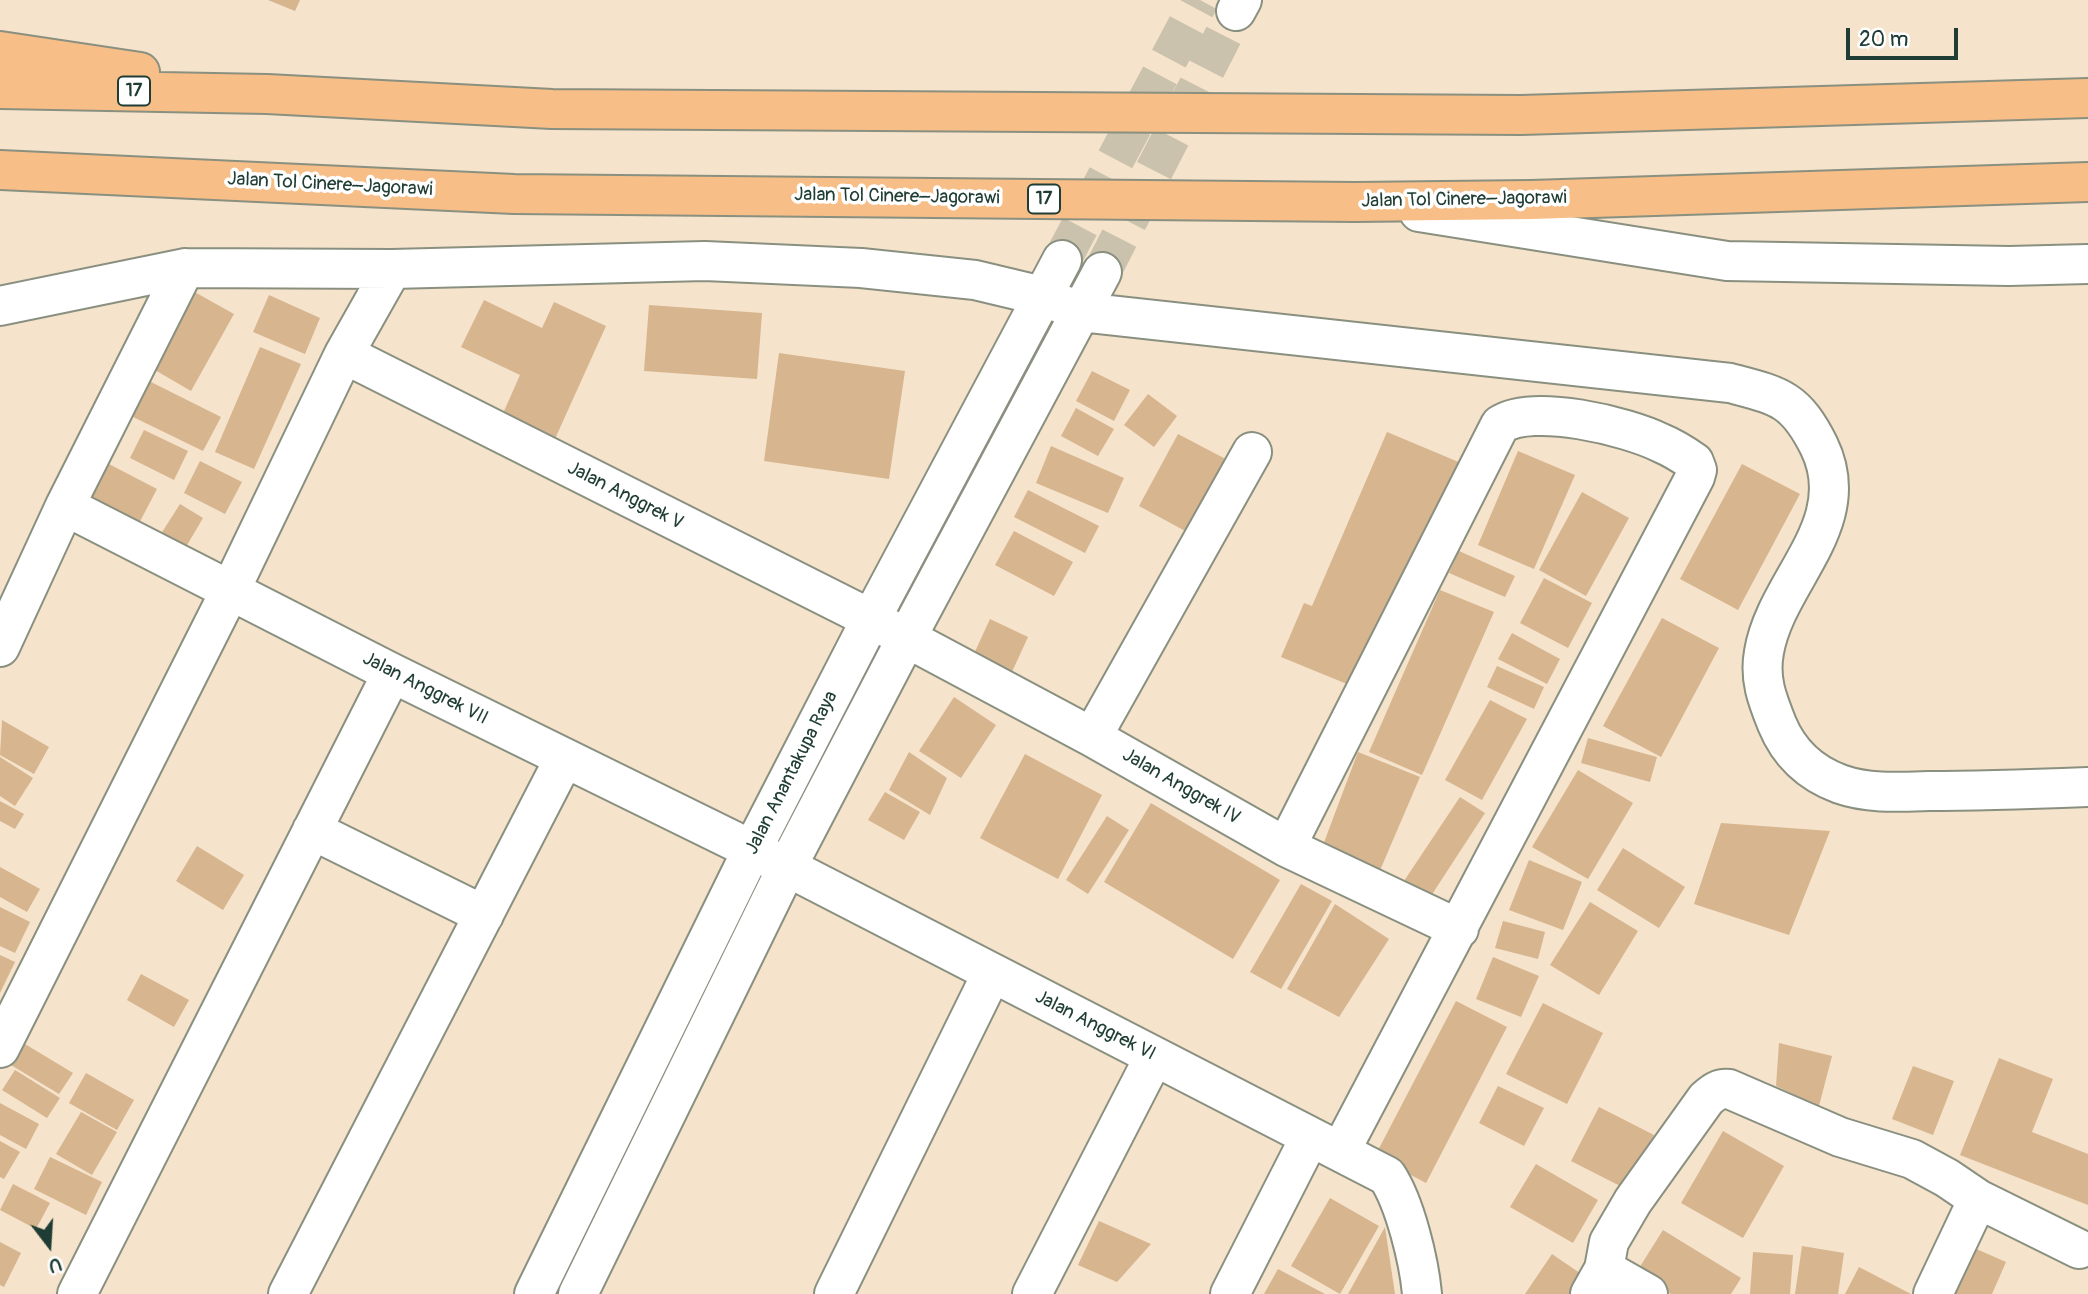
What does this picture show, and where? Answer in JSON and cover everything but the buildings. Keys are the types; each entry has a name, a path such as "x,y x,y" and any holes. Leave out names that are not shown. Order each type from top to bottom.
{"highway":[{"path":"0,51 267,94"},
{"name":"17","path":"0,89 267,94 551,108 1507,115 2088,98"},
{"name":"Jalan Tol Cinere–Jagorawi","path":"0,170 514,194 1355,202 1531,200 2088,181"}],"street":[{"path":"1355,202 1727,261 2009,266 2088,264"},
{"name":"Jalan Anantakupa Raya","path":"534,1294 752,850 871,619 1062,260"},
{"path":"0,306 185,268 392,269 705,261 861,268 975,280 1042,296 1081,312 1730,383 1777,396 1802,416 1829,471 1831,495 1825,520 1773,618 1764,652 1764,691 1781,733 1797,758 1815,773 1841,784 1876,792 2088,787"},
{"path":"0,647 65,506 185,268"},
{"path":"0,1048 230,591 344,354 392,269"},
{"name":"Jalan Anantakupa Raya","path":"578,1294 787,867 1102,272"},
{"name":"Jalan Anggrek V","path":"344,354 906,639"},
{"path":"1230,1294 1459,929 1695,477 1695,461 1660,442 1615,427 1569,418 1524,415 1510,417 1500,425 1286,847"},
{"path":"1092,737 1252,452"},
{"name":"Jalan Anggrek VII","path":"65,506 392,673 787,867"},
{"name":"Jalan Anggrek IV","path":"906,639 1092,737 1286,847 1459,929"},
{"path":"77,1294 392,673"},
{"path":"289,1294 564,759"},
{"path":"312,830 484,915"},
{"name":"Jalan Anggrek VI","path":"787,867 1387,1176 1398,1192 1422,1294"},
{"path":"834,1294 992,973"},
{"path":"1032,1294 1154,1057"},
{"path":"1648,1294 1597,1281 1609,1242 1633,1201 1706,1099 1722,1088 1840,1138 1912,1159 1978,1199 2079,1249"},
{"path":"1933,1294 1978,1199"}],"tunnel":[{"path":"1062,260 1200,0"},
{"path":"1102,272 1236,11"}]}
